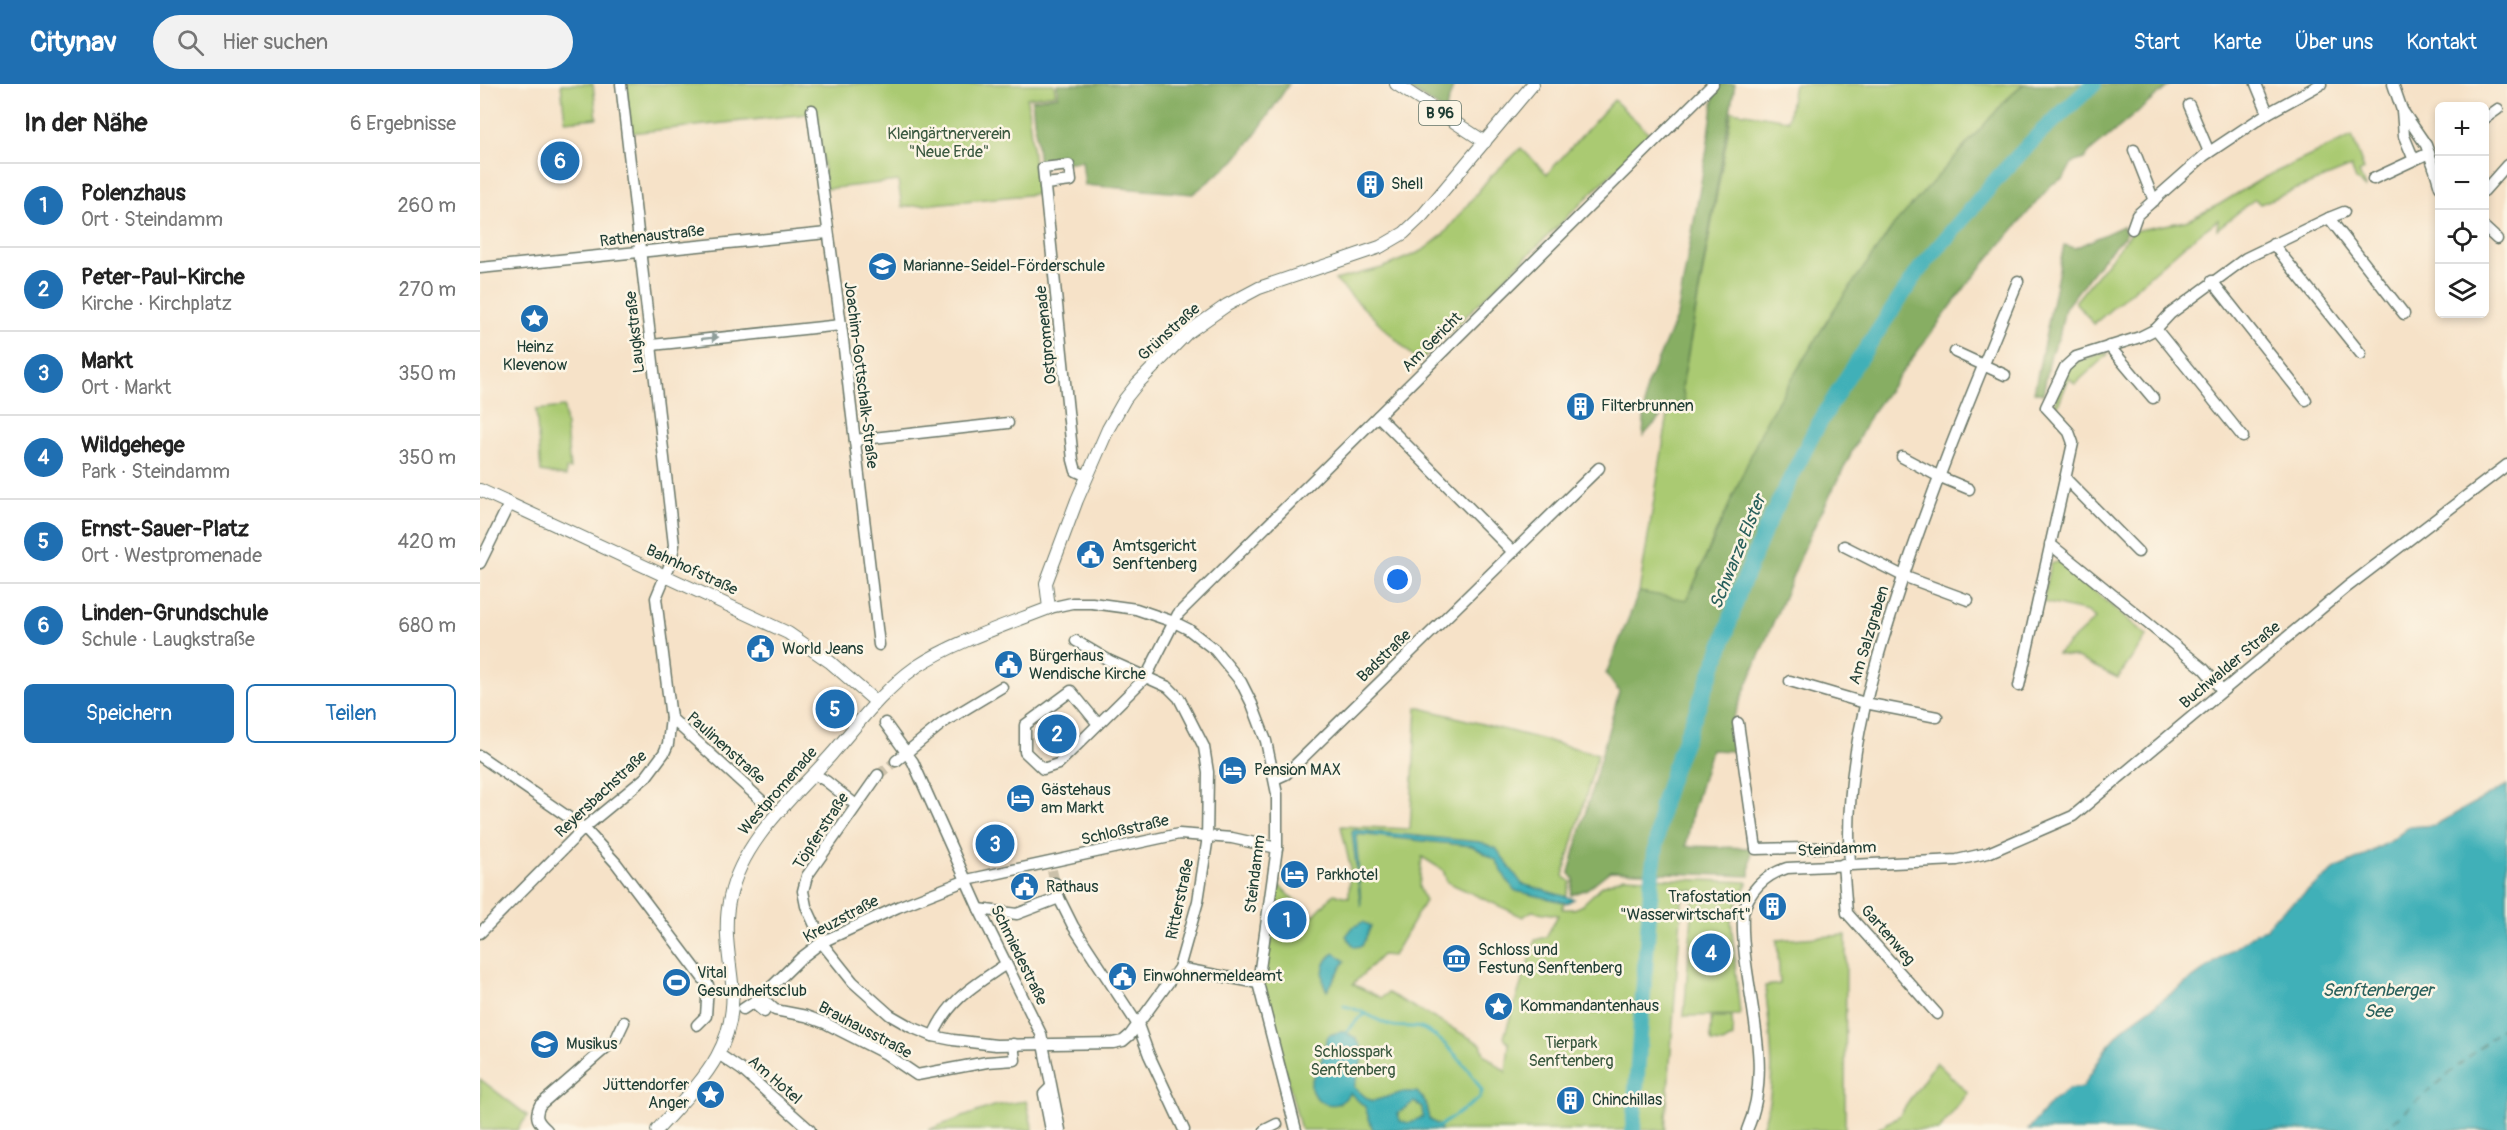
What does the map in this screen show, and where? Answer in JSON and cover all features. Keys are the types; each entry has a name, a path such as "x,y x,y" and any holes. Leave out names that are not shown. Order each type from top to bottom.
{"main road":[{"name":"B 96","path":"1396,84 1485,142"},
{"name":"Grünstraße","path":"1049,608 1046,583 1087,476 1108,429 1125,399 1187,333 1227,305 1259,288 1392,241 1422,216 1533,84"},
{"name":"Bahnhofstraße","path":"480,490 788,633 830,662 876,702"},
{"name":"Steindamm","path":"876,702 904,677 932,659 1049,608"},
{"name":"Westpromenade","path":"720,1054 728,1033 733,1009 726,945 727,912 733,885 748,851 759,835 876,702"},
{"path":"657,1130 701,1080 720,1054"}],"street":[{"name":"Laugkstraße","path":"621,84 674,545 671,562 664,576"},
{"name":"Am Gericht","path":"1098,724 1071,692 1025,725 1025,752 1043,769 1058,764 1146,677 1178,614 1713,84"},
{"path":"2256,84 2268,113"},
{"path":"2132,229 2137,215 2209,152 2268,113 2321,84"},
{"path":"2393,84 2402,110 2435,161"},
{"path":"2189,105 2209,152"},
{"path":"2489,115 2498,109"},
{"name":"Joachim-Gottschalk-Straße","path":"812,110 841,325 879,645"},
{"path":"2402,110 2404,136 2414,160"},
{"path":"2134,150 2154,201"},
{"path":"2373,179 2414,160 2435,161"},
{"path":"2489,185 2507,165"},
{"name":"Ostpromenade","path":"1045,184 1073,460 1076,471 1087,476"},
{"path":"2019,686 2073,443 2069,432 2046,407 2064,367 2076,357 2139,337 2156,329 2170,314 2212,281 2273,244 2344,212"},
{"path":"2329,218 2404,314"},
{"path":"2489,232 2497,239"},
{"name":"Rathenaustraße","path":"480,268 827,233"},
{"path":"2273,244 2361,354"},
{"name":"Am Salzgraben","path":"1846,864 1849,847 1850,778 1865,703 1903,576 1938,476 2018,281"},
{"path":"2212,281 2306,400"},
{"path":"652,345 841,325"},
{"path":"2156,329 2243,437"},
{"path":"2109,346 2153,398"},
{"path":"1955,351 2005,375"},
{"path":"1378,416 1513,552"},
{"path":"855,440 1008,423"},
{"path":"1902,457 1969,489"},
{"name":"Badstraße","path":"1275,779 1286,774 1599,468"},
{"path":"2503,468 2507,481"},
{"name":"Buchwalder Straße","path":"1957,860 1988,853 2073,816 2348,587 2503,468"},
{"path":"2065,477 2138,552"},
{"path":"480,563 508,504"},
{"path":"2050,544 2204,669 2222,690"},
{"name":"Am Salzgraben","path":"1844,546 1903,576 1968,600"},
{"name":"Reyersbachstraße","path":"480,933 584,828 634,788 657,765 668,744 671,718 656,598 664,576"},
{"name":"Steindamm","path":"1049,608 1072,603 1092,603 1136,609 1174,622 1203,640 1241,682 1266,741 1275,779 1278,848 1258,983 1296,1130"},
{"name":"Ritterstraße","path":"933,1036 973,1043 1044,1044 1123,1041 1138,1025 1179,968 1198,901 1207,836 1208,772 1204,747 1179,698 1168,687 1110,662 1076,641"},
{"name":"Am Salzgraben","path":"1790,681 1865,703 1937,717"},
{"path":"885,723 904,756 944,722 1002,687"},
{"name":"Paulinenstraße","path":"671,718 761,800"},
{"path":"1738,723 1756,849 1849,847"},
{"path":"480,756 584,828 616,863 708,985 706,1016 697,1025"},
{"name":"Schmiedestraße","path":"904,756 946,833 1003,966 1031,1013 1044,1044 1050,1088"},
{"path":"814,774 856,805"},
{"name":"Töpferstraße","path":"878,775 807,876 803,891 806,906 822,942 853,982 890,1015 910,1027 933,1036"},
{"name":"Schloßstraße","path":"968,880 1051,867 1179,834 1232,838 1278,848"},
{"name":"Steindamm","path":"1747,1130 1755,1107 1757,1052 1743,936 1745,905 1760,883 1787,868 1957,860"},
{"name":"Gartenweg","path":"1846,864 1847,913 1937,1014"},
{"name":"Kreuzstraße","path":"743,1009 757,1000 801,958 822,942 898,907 968,880"},
{"path":"1055,883 1057,898 1091,955 1138,1025 1149,1055 1184,1130"},
{"path":"979,909 1017,914 1057,898"},
{"path":"933,1036 946,1010 1003,966"},
{"path":"1179,968 1258,983"},
{"name":"Brauhausstraße","path":"757,1000 767,1009 806,1016 825,1023 886,1054 917,1075 987,1062 1015,1060 1013,1044"},
{"path":"548,1130 539,1122 537,1116 540,1105 616,1039 624,1022"},
{"name":"Am Hotel","path":"720,1054 810,1130"},
{"path":"1050,1088 1044,1094 1052,1130"},
{"path":"1050,1088 1060,1130"},
{"path":"1265,1130 1277,1124"}],"green space":[{"path":"561,84 593,84 597,118 565,121"},
{"name":"Kleingärtnerverein \"Neue Erde\"","path":"626,84 1054,84 1056,94 1027,98 1037,194 902,207 898,181 826,189 817,113 631,133"},
{"path":"1057,84 1289,84 1253,138 1234,161 1193,194 1085,185 1082,161 1039,165 1032,100 1058,96"},
{"path":"1402,84 1454,84 1445,112"},
{"path":"1716,84 1735,84 1682,387 1686,407 1668,409 1643,436 1646,387 1677,316 1707,149"},
{"path":"1794,84 2024,84 2007,99 1718,527 1687,601 1639,592 1669,408 1686,407 1682,387 1732,111 1788,120"},
{"path":"2024,84 2171,84 2084,159 2072,163 2064,178 2052,184 1969,282 1871,414 1809,537 1731,723 1734,751 1711,750 1692,814 1686,846 1751,848 1750,876 1610,871 1587,889 1571,895 1574,879 1569,872 1619,692 1606,674 1639,592 1687,600 1766,421 1833,311 1894,225 2007,99"},
{"path":"1614,100 1651,135 1419,362 1335,280 1382,268 1422,251 1444,234 1489,178 1521,148 1547,174"},
{"path":"2352,136 2364,170 2359,173 2366,189 2356,180 2351,167 2260,204 2255,199 2217,229 2218,220 2187,243 2094,324 2075,302 2133,231 2186,221 2263,178"},
{"path":"2123,226 2126,234 2102,260 2065,308 2059,337 2051,353 2043,394 2034,392 2064,245 2075,248"},
{"path":"2104,353 2108,354 2075,384 2069,378 2058,405 2055,407 2060,382 2070,366"},
{"path":"564,407 570,469 566,469 566,476 541,472 536,410"},
{"path":"2059,561 2147,636 2118,678 2075,657 2057,654 2095,619 2088,612 2043,602 2051,564"},
{"path":"1417,707 1598,754 1563,876 1571,882 1562,909 1574,909 1582,905 1602,886 1624,877 1748,882 1731,920 1740,1015 1684,1016 1694,890 1683,890 1665,1130 1301,1130 1264,990 1263,964 1276,887 1281,887 1312,917 1334,894 1349,897 1350,866 1341,826 1410,829","holes":["1422,857 1443,870 1447,882 1523,917 1532,911 1558,915 1546,937 1535,940 1504,1037 1509,1044 1506,1072 1484,1054 1481,1044 1388,993 1381,998 1353,984 1382,955 1393,956 1425,901 1419,887"]},
{"path":"1846,935 1845,1130 1761,1130 1770,1095 1772,1059 1765,986 1780,984 1777,940"},
{"path":"1711,1017 1732,1017 1733,1037 1723,1043 1712,1042"},
{"path":"1936,1062 1968,1093 1939,1130 1876,1130 1899,1116"},
{"path":"480,1079 528,1116 517,1130 480,1130"},
{"path":"1026,1101 1033,1130 928,1130 993,1106"}],"water":[{"name":"Senftenberger See","path":"2507,785 2507,1130 2028,1130 2052,1101 2069,1089 2083,1087 2106,1048 2126,1026 2257,932 2267,929 2272,919 2337,868 2392,840 2409,827 2435,825"},
{"path":"1354,830 1480,842 1496,848 1522,884 1574,899 1567,903 1516,891 1508,882 1496,860 1472,846 1356,834 1361,907 1352,832"},
{"path":"1363,922 1371,926 1362,946 1354,947 1346,936 1353,927"},
{"path":"1335,953 1345,961 1327,991 1323,981 1323,970 1327,960"},
{"path":"1343,1031 1356,1038 1364,1053 1354,1087 1368,1099 1373,1101 1404,1092 1417,1092 1425,1101 1429,1119 1440,1126 1441,1130 1373,1130 1365,1107 1350,1093 1336,1104 1327,1104 1318,1100 1312,1092 1311,1083 1321,1062 1329,1035","holes":["1414,1102 1422,1107 1423,1117 1408,1123 1400,1121 1398,1113"]}],"waterway":[{"name":"Schwarze Elster","path":"1633,1130 1652,874 1662,804 1723,643 1740,589 1766,527 1814,432 1849,374 1919,270 2000,175 2039,134 2094,84"},
{"path":"1344,1006 1391,1025 1420,1028 1437,1038 1464,1064 1482,1091 1480,1098 1440,1126"},
{"path":"1347,1032 1358,1019 1366,1014"}],"ferry route":[{"path":"2383,1130 2507,1024"}],"tunnel":[{"path":"878,775 896,761"},
{"path":"1052,870 1055,883"}],"place":[{"name":"Linden-Grundschule","path":"560,161"},
{"name":"Shell","path":"1370,184"},
{"name":"Marianne-Seidel-Förderschule","path":"882,266"},
{"name":"Heinz Klevenow","path":"535,319"},
{"name":"Filterbrunnen","path":"1580,406"},
{"name":"Amtsgericht Senftenberg","path":"1091,555"},
{"name":"World Jeans","path":"761,649"},
{"name":"Bürgerhaus Wendische Kirche","path":"1008,665"},
{"name":"Ernst-Sauer-Platz","path":"835,709"},
{"name":"Peter-Paul-Kirche","path":"1057,734"},
{"name":"Pension MAX","path":"1233,770"},
{"name":"Gästehaus am Markt","path":"1020,799"},
{"name":"Markt","path":"995,844"},
{"name":"Parkhotel","path":"1295,875"},
{"name":"Rathaus","path":"1025,887"},
{"name":"Trafostation \"Wasserwirtschaft\"","path":"1772,906"},
{"name":"Polenzhaus","path":"1287,920"},
{"name":"Wildgehege","path":"1711,953"},
{"name":"Schloss und Festung Senftenberg","path":"1457,959"},
{"name":"Einwohnermeldeamt","path":"1122,976"},
{"name":"Vital Gesundheitsclub","path":"676,982"},
{"name":"Kommandantenhaus","path":"1499,1006"},
{"name":"Musikus","path":"545,1044"},
{"name":"Jüttendorfer Anger","path":"710,1094"},
{"name":"Chinchillas","path":"1571,1100"}],"park label":[{"name":"Tierpark Senftenberg","path":"1571,1052"},
{"name":"Schlosspark Senftenberg","path":"1353,1061"}]}
